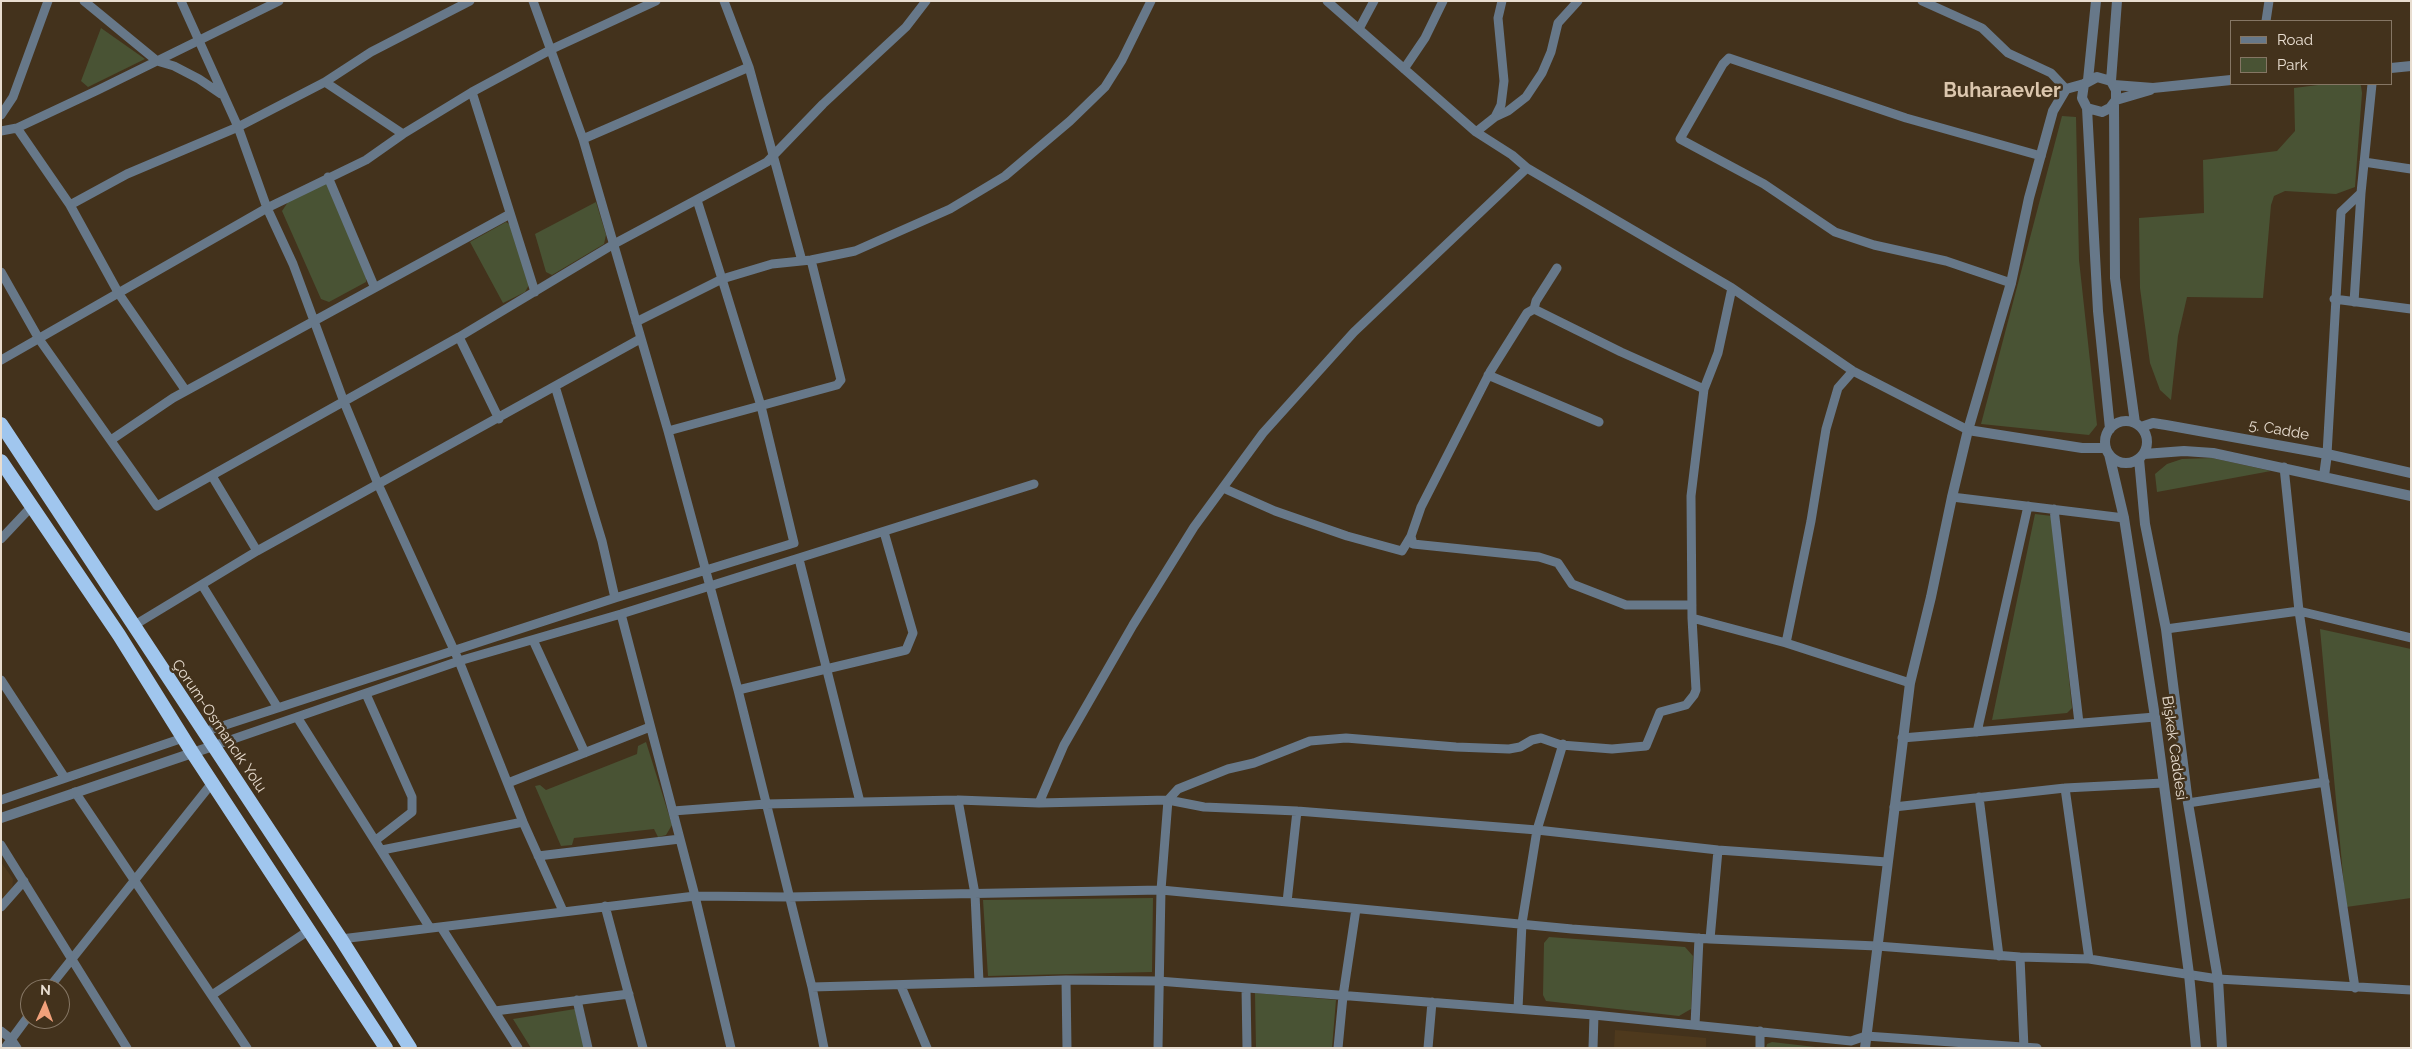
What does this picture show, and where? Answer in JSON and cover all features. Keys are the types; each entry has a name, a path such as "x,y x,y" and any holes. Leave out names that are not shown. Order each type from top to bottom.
{"highway":[{"name":"Çorum-Osmancık Yolu","path":"1,424 341,939 410,1048"},
{"path":"1,461 119,635 212,783 386,1048"}],"street":[{"path":"1,115 13,97 48,1"},
{"path":"84,1 157,62 174,66 199,79 222,95"},
{"path":"181,1 238,127 267,208 293,264 344,402 378,484 455,650 523,822 562,911"},
{"path":"1,131 16,128 157,62 279,1"},
{"path":"70,206 127,174 238,127 325,82 371,52 470,1"},
{"path":"533,1 552,49 583,139 668,431 704,571 710,586 738,690 788,897 812,987 824,1048"},
{"path":"1,360 267,208 366,160 402,134 472,92 552,49 656,1"},
{"path":"668,431 837,385 841,380 749,67 724,1"},
{"path":"1,272 39,339 157,506 459,337 614,244 774,157 823,104 906,27 926,1"},
{"path":"636,322 722,279 772,264 855,251 950,209 1005,176 1070,121 1105,87 1122,60 1151,1"},
{"path":"1327,1 1476,132 1512,154 1527,168 1732,288 1853,371 1968,430 2107,451"},
{"path":"1359,29 1374,1"},
{"path":"1404,69 1425,38 1443,1"},
{"path":"1495,117 1501,105 1504,81 1498,18 1502,1"},
{"path":"1476,132 1526,97 1542,73 1551,52 1558,22 1578,1"},
{"path":"1922,1 1982,28 2008,53 2051,72 2066,89"},
{"path":"2096,1 2086,82 2081,94 2087,108 2098,311 2110,429"},
{"path":"2117,1 2113,83 2115,102 2115,278 2138,425 2147,440 2142,456"},
{"path":"2266,20 2268,1"},
{"path":"2011,284 1946,261 1874,245 1835,232 1764,184 1680,139 1723,64 1729,58 1906,118 2041,156"},
{"path":"2392,68 2411,66"},
{"path":"583,139 749,67"},
{"path":"1865,1048 1910,683 1968,430 2011,284 2029,198 2053,111 2066,89 2102,77 2113,83 2154,88 2230,80"},
{"path":"325,82 402,134"},
{"path":"2354,302 2361,193 2372,85"},
{"path":"2087,108 2102,112 2115,102 2154,88"},
{"path":"472,92 535,292"},
{"path":"16,128 70,206 119,294 186,391"},
{"path":"2364,162 2411,169"},
{"path":"1039,803 1064,745 1092,692 1194,527 1263,432 1354,332 1527,168"},
{"path":"328,177 374,286"},
{"path":"2324,476 2327,454 2334,299 2341,212 2361,193"},
{"path":"204,732 615,598 794,543 760,406 697,200"},
{"path":"111,440 186,391 374,286 510,214"},
{"path":"1222,488 1274,511 1346,536 1402,551 1411,536 1421,507 1488,375 1527,313 1534,309 1536,301 1557,268"},
{"path":"1158,1048 1161,890 1168,800 1178,789 1228,769 1279,754 1310,741 1346,738 1456,747 1509,749 1520,747 1532,740 1541,738 1563,744 1612,749 1646,746 1660,712 1686,705 1696,690 1692,618 1690,496 1704,390 1718,352 1732,288"},
{"path":"2334,299 2411,309"},
{"path":"1534,309 1620,352 1704,390"},
{"path":"459,337 499,419"},
{"path":"133,626 257,551 499,419 640,339"},
{"path":"1786,643 1811,521 1826,429 1838,388 1853,371"},
{"path":"1488,375 1600,422"},
{"path":"555,386 602,542 615,598"},
{"path":"2138,425 2122,422 2110,429 2106,435 2107,451 2114,459 2126,463 2142,456 2184,451 2213,453 2411,496"},
{"name":"5. Cadde","path":"2138,425 2153,423 2327,454 2411,473"},
{"name":"Bişkek Caddesi","path":"2107,451 2124,518 2155,717 2189,974 2196,1048"},
{"name":"Bişkek Caddesi","path":"2142,456 2145,524 2166,630 2188,803 2218,979 2222,1048"},
{"path":"2284,467 2299,611 2355,988"},
{"path":"212,476 257,551"},
{"path":"1,818 459,661 621,614 1034,484"},
{"path":"1952,497 2124,518"},
{"path":"1,539 32,506"},
{"path":"1977,732 2028,506"},
{"path":"2054,509 2079,724"},
{"path":"738,690 906,650 913,633 884,532"},
{"path":"1411,536 1413,544 1539,557 1558,563 1572,584 1626,605 1692,605"},
{"path":"799,558 860,802"},
{"path":"202,584 278,708"},
{"path":"2166,630 2299,611 2411,638"},
{"path":"621,614 695,896 731,1048"},
{"path":"1692,618 1786,643 1910,683"},
{"path":"533,640 585,753"},
{"path":"1,680 65,778"},
{"path":"1,698 8,690"},
{"path":"366,694 412,797 412,812 376,840"},
{"path":"297,717 430,928"},
{"path":"1902,738 2155,717"},
{"path":"508,783 650,727"},
{"path":"1,800 183,738"},
{"path":"1518,1009 1522,923 1537,830 1563,744"},
{"path":"2188,803 2325,782"},
{"path":"55,979 212,783"},
{"path":"1894,807 2065,788 2163,783"},
{"path":"2065,788 2089,959"},
{"path":"74,792 247,1048"},
{"path":"1979,798 1999,956"},
{"path":"958,800 975,894 978,982"},
{"path":"672,811 766,804 958,800 1039,803 1168,800 1204,807 1297,811 1537,830 1718,850 1887,862"},
{"path":"1287,902 1297,811"},
{"path":"382,850 523,822"},
{"path":"538,856 680,839"},
{"path":"1,846 127,1048"},
{"path":"1710,939 1718,850"},
{"path":"1,907 24,882"},
{"path":"341,939 695,896 788,897 1161,890 1356,909 1710,939 1877,946 1999,956 2089,959 2218,979 2411,990"},
{"path":"605,906 643,1048"},
{"path":"1338,1048 1343,996 1356,909"},
{"path":"441,927 518,1048"},
{"path":"212,994 308,931"},
{"path":"1695,1024 1699,938"},
{"path":"2020,957 2024,1047"},
{"path":"812,987 1066,980 1158,981 1594,1015 1695,1024 1851,1042 1866,1036 2037,1048"},
{"path":"1066,980 1067,1048"},
{"path":"901,986 927,1048"},
{"path":"1246,988 1247,1048"},
{"path":"495,1011 629,994"},
{"path":"577,1000 588,1048"},
{"path":"1428,1048 1432,1002"},
{"path":"1593,1048 1594,1015"},
{"path":"5,1048 20,1027"},
{"path":"1,1031 11,1039 17,1048"},
{"path":"1760,1031 1760,1048"},
{"path":"918,1048 922,1037"}],"shaded area":[{"path":"1,862 13,879 12,893 1,904"},
{"path":"1615,1030 1706,1038 1706,1048 1614,1048"}],"green space":[{"path":"101,28 145,59 88,87 81,81"},
{"path":"2318,85 2360,85 2362,93 2355,187 2336,194 2285,191 2274,196 2271,205 2263,298 2187,297 2178,336 2171,400 2160,390 2150,363 2140,288 2139,218 2204,213 2203,160 2277,151 2295,131 2294,88"},
{"path":"2062,116 2076,117 2079,260 2097,425 2089,435 1981,424"},
{"path":"330,181 367,272 366,282 329,302 321,299 282,211 288,202"},
{"path":"596,202 606,235 604,244 552,275 546,272 535,234"},
{"path":"506,222 512,226 530,283 525,292 503,303 470,242"},
{"path":"2212,458 2271,471 2157,492 2155,474 2167,464 2182,459"},
{"path":"2035,514 2052,516 2072,708 2067,713 1992,720"},
{"path":"2320,629 2411,649 2411,898 2346,907"},
{"path":"646,742 672,825 666,835 658,837 654,829 574,838 572,845 561,846 535,786 540,785 546,790 637,754 638,746"},
{"path":"1153,898 1152,972 988,976 983,900"},
{"path":"1549,937 1685,947 1693,956 1691,1009 1679,1016 1546,1001 1543,995 1544,943"},
{"path":"1255,993 1336,1000 1332,1048 1256,1048"},
{"path":"575,1009 584,1048 531,1048 513,1019"},
{"path":"1772,1042 1824,1048 1766,1048 1767,1044"}],"district":[{"name":"Buharaevler","path":"2002,91"}]}
